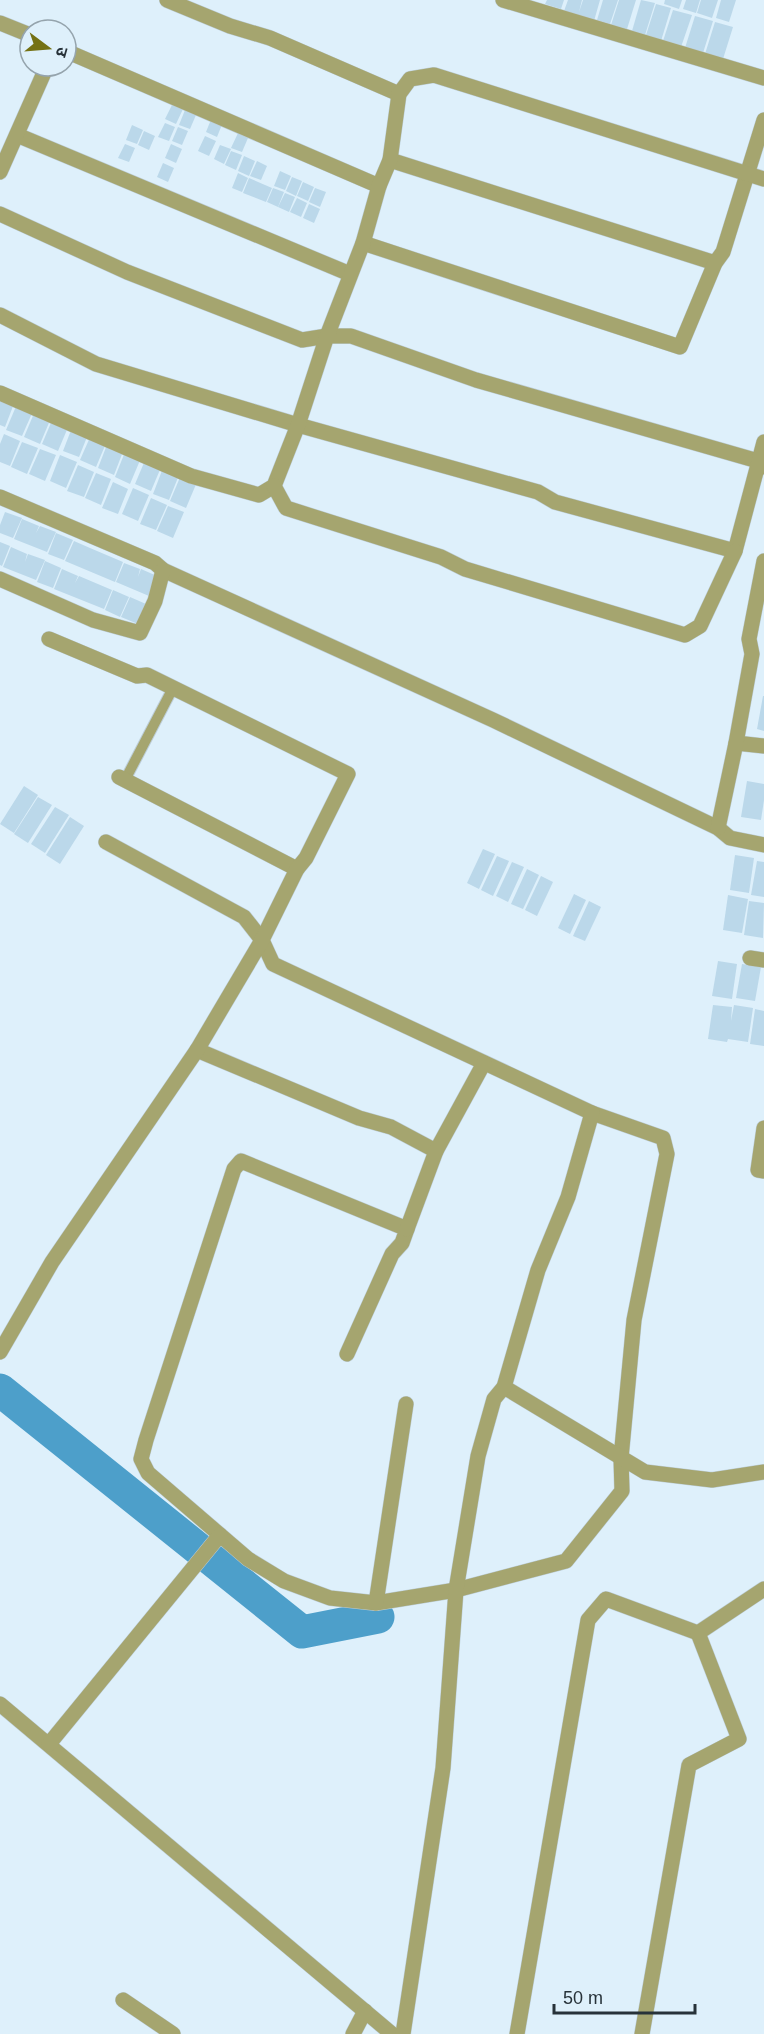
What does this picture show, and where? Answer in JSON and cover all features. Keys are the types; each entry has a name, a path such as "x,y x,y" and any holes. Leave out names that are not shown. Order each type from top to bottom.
{"street":[{"path":"166,0 230,26 270,38 399,94"},
{"path":"503,0 764,78"},
{"path":"0,23 18,30"},
{"path":"78,56 379,186"},
{"path":"0,393 191,476 259,495 274,486 298,425 327,336 363,243 379,186 390,160 399,94 410,80 434,75 764,179"},
{"path":"0,172 42,78"},
{"path":"363,243 680,347 715,263 723,252 764,120"},
{"path":"17,135 350,274"},
{"path":"390,160 715,263"},
{"path":"0,214 127,272 302,340 327,336 351,336 476,380 761,465"},
{"path":"0,315 96,364 298,425 538,492 555,502 735,551"},
{"path":"274,486 286,508 441,557 465,569 685,635 700,626 735,551 761,465 764,442"},
{"path":"0,497 155,563 163,570 493,720 718,828 730,838 764,845"},
{"path":"718,828 758,655 749,639 764,561"},
{"path":"0,579 93,620 140,633 155,601 163,570"},
{"path":"0,1352 52,1262 196,1050 262,940 348,774 147,675 137,676 49,639"},
{"path":"736,743 764,746"},
{"path":"122,779 297,869"},
{"path":"106,842 244,917 262,940 273,964 592,1113 663,1138 667,1154 634,1320 621,1458 622,1491 566,1561 456,1590 376,1603 330,1598 285,1581 248,1559 148,1473 141,1459 234,1169 241,1161 407,1229"},
{"path":"196,1050 359,1118 392,1127 436,1151"},
{"path":"347,1354 392,1254 402,1243 436,1151 484,1063"},
{"path":"403,2034 443,1768 456,1590 478,1456 494,1399 504,1387 538,1270 568,1197 592,1113"},
{"path":"764,1128 758,1170 764,1171"},
{"path":"504,1387 645,1472 712,1480 764,1472"},
{"path":"376,1603 406,1404"},
{"path":"49,1744 220,1535"},
{"path":"698,1633 764,1589"},
{"path":"516,2034 588,1620 606,1599 698,1633 739,1739 689,1765 642,2034"},
{"path":"0,1704 392,2034"},
{"path":"123,2000 173,2034"},
{"path":"353,2034 364,2011"}],"lane":[{"path":"122,779 173,688"}],"building":[{"path":"547,0 564,0 561,9 545,4"},
{"path":"568,0 582,0 579,12 583,0 600,0 594,21 564,11"},
{"path":"603,0 618,0 610,24 597,20"},
{"path":"619,0 636,0 627,29 611,25"},
{"path":"641,0 655,3 645,35 632,31"},
{"path":"665,0 682,0 679,9 664,4"},
{"path":"686,0 700,0 696,13 683,9"},
{"path":"701,0 718,0 712,18 697,13"},
{"path":"721,0 736,0 729,22 716,18"},
{"path":"656,4 671,8 661,41 646,35"},
{"path":"673,10 692,15 681,47 663,41"},
{"path":"695,16 713,21 703,53 685,48"},
{"path":"715,22 733,27 723,59 705,54"},
{"path":"172,105 183,109 176,124 165,119"},
{"path":"185,110 196,115 190,129 179,125"},
{"path":"212,117 223,122 217,137 206,132"},
{"path":"165,123 175,127 169,141 158,137"},
{"path":"132,125 143,130 137,144 126,140"},
{"path":"178,127 188,131 182,145 172,141"},
{"path":"144,131 155,136 149,150 138,145"},
{"path":"238,133 248,138 242,152 231,148"},
{"path":"205,136 216,141 209,156 198,151"},
{"path":"125,144 135,148 129,162 118,158"},
{"path":"171,144 182,149 176,163 165,158"},
{"path":"220,145 231,149 224,164 214,159"},
{"path":"231,151 242,155 236,170 225,165"},
{"path":"244,156 255,161 249,176 238,171"},
{"path":"257,161 267,166 261,180 250,176"},
{"path":"163,163 174,168 168,182 157,177"},
{"path":"280,171 291,176 285,190 274,186"},
{"path":"238,173 248,178 242,192 232,188"},
{"path":"292,177 302,181 296,196 286,191"},
{"path":"249,178 272,188 266,202 243,193"},
{"path":"303,182 314,187 308,201 297,196"},
{"path":"273,188 284,192 278,207 267,202"},
{"path":"315,188 326,192 320,207 309,202"},
{"path":"285,193 295,197 289,212 278,207"},
{"path":"297,198 307,203 301,217 290,212"},
{"path":"309,204 320,209 314,223 303,218"},
{"path":"0,395 15,401 5,427 0,425"},
{"path":"17,404 33,411 22,436 6,430"},
{"path":"35,411 51,418 40,444 24,437"},
{"path":"53,418 69,425 58,451 42,444"},
{"path":"73,425 89,432 79,457 63,451"},
{"path":"4,434 20,441 10,466 0,462 0,444"},
{"path":"91,435 107,441 96,467 80,460"},
{"path":"22,442 38,448 27,474 11,467"},
{"path":"108,442 124,449 114,475 98,468"},
{"path":"40,449 56,455 45,481 29,474"},
{"path":"125,452 141,458 130,484 115,477"},
{"path":"60,455 77,462 66,488 50,481"},
{"path":"146,458 162,465 151,491 135,484"},
{"path":"78,465 94,472 84,497 67,491"},
{"path":"163,468 179,475 169,500 153,494"},
{"path":"96,473 111,479 101,505 85,498"},
{"path":"181,475 197,482 186,508 170,501"},
{"path":"113,482 128,489 118,514 102,508"},
{"path":"133,488 149,495 138,521 122,514"},
{"path":"151,498 167,505 156,530 140,524"},
{"path":"168,506 184,512 173,538 157,531"},
{"path":"5,512 22,518 13,538 0,533 0,525"},
{"path":"22,519 39,526 36,533 40,526 56,532 47,552 14,539"},
{"path":"56,533 73,540 64,560 48,554"},
{"path":"74,541 123,562 115,582 65,561"},
{"path":"0,542 10,546 2,566 0,565"},
{"path":"11,547 27,554 25,562 28,554 45,560 36,580 3,567"},
{"path":"45,561 61,568 53,588 37,582"},
{"path":"124,563 140,569 138,577 141,569 157,576 149,596 116,582"},
{"path":"62,569 78,576 75,583 79,576 112,590 104,609 54,589"},
{"path":"113,590 129,597 120,617 105,610"},
{"path":"130,597 146,604 138,624 121,617"},
{"path":"764,696 764,731 757,729"},
{"path":"747,781 764,784 761,820 741,817"},
{"path":"24,786 38,795 14,833 0,824"},
{"path":"38,797 52,805 28,843 14,834"},
{"path":"55,807 69,815 45,853 31,844"},
{"path":"70,817 84,826 60,864 46,855"},
{"path":"483,849 495,854 479,889 467,883"},
{"path":"735,855 754,858 749,893 730,890"},
{"path":"497,856 509,861 493,896 481,890"},
{"path":"757,861 764,862 764,897 751,895"},
{"path":"512,862 524,867 508,902 496,896"},
{"path":"527,869 539,875 523,909 511,904"},
{"path":"541,876 553,882 537,916 525,910"},
{"path":"574,894 586,900 570,934 558,928"},
{"path":"728,895 748,899 742,933 723,930"},
{"path":"589,901 601,907 585,941 573,936"},
{"path":"749,901 764,903 763,938 744,935"},
{"path":"718,961 737,964 732,999 712,996"},
{"path":"742,964 761,967 755,1001 736,998"},
{"path":"713,1005 732,1007 731,1021 734,1005 753,1008 748,1042 708,1039"},
{"path":"755,1009 764,1011 764,1046 750,1044"}],"waterway":[{"path":"0,1390 302,1632 378,1617"}]}
